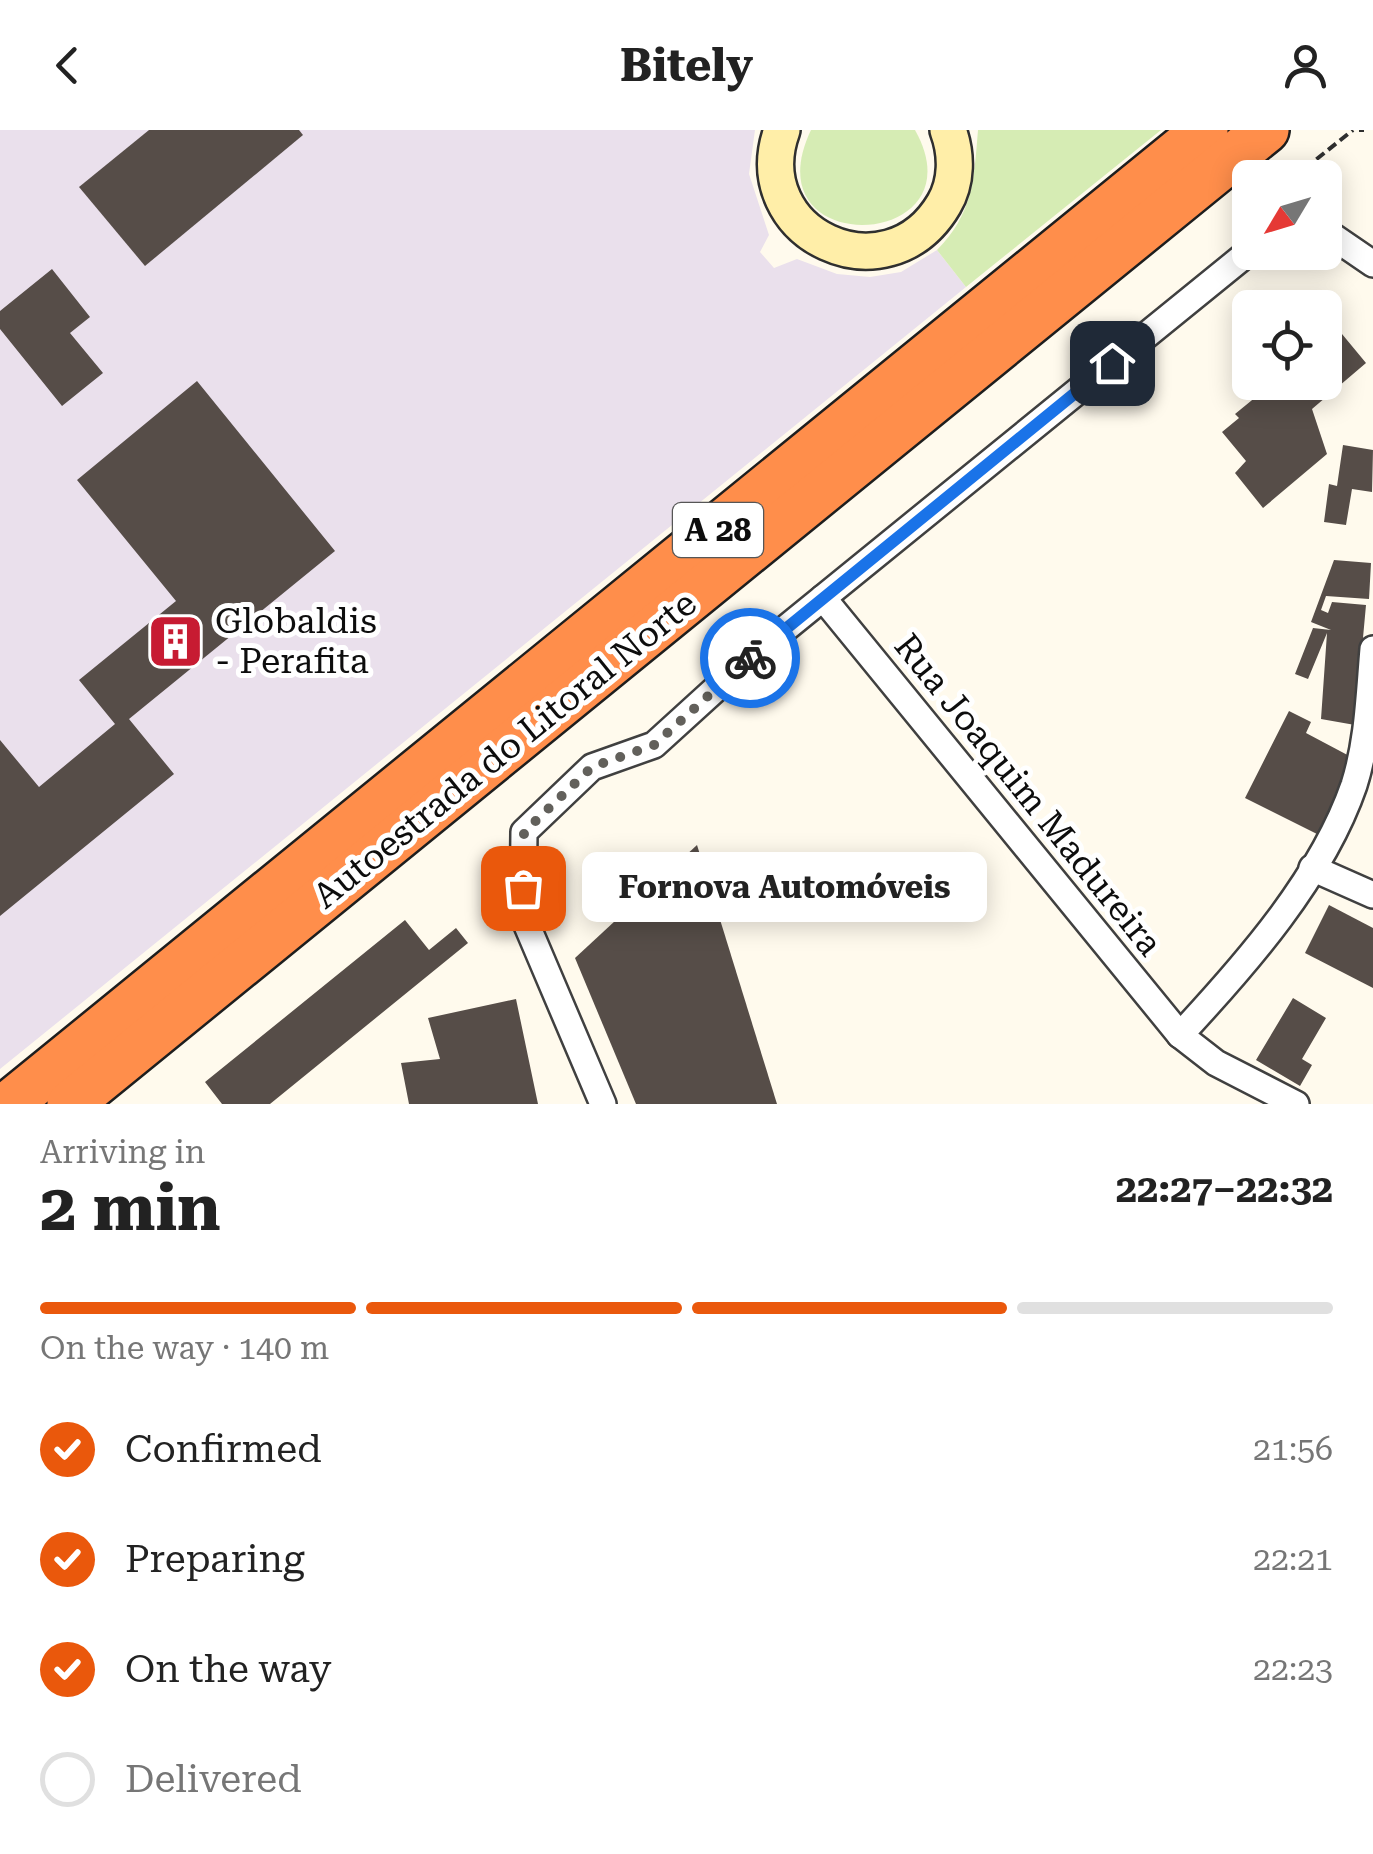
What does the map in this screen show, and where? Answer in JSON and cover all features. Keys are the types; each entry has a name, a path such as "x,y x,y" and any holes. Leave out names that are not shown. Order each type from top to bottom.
{"highway":[{"name":"Autoestrada do Litoral Norte","path":"10,1104 1205,130"},
{"name":"Autoestrada do Litoral Norte","path":"70,1104 1266,130"}],"main road":[{"path":"782,130 776,170 782,196 796,219 815,237 839,248 866,252 892,248 916,237 935,219 952,183 955,135"}],"street":[{"path":"1342,243 1373,264"},
{"path":"603,1104 522,916 524,832 592,767 654,745 823,598 1232,266"},
{"name":"Rua Joaquim Madureira","path":"823,598 1180,1035 1216,1063 1296,1104"},
{"path":"1180,1035 1274,922 1312,868 1354,785 1365,737 1373,648"},
{"path":"1312,868 1373,896"}],"path":[{"path":"1318,160 1359,131"}],"shaded area":[{"path":"0,130 755,130 749,174 769,235 760,252 774,268 797,259 837,274 870,277 901,272 937,250 966,287 0,1069"}],"green space":[{"path":"811,130 915,130 927,170 919,200 895,218 865,225 834,220 810,203 800,173"},
{"path":"978,130 1161,130 966,287 937,250 965,209 973,180"}],"building":[{"path":"149,130 299,130 303,135 145,266 79,187"},
{"path":"52,269 90,317 70,333 103,373 62,406 0,329 0,311"},
{"path":"1342,334 1366,363 1342,383"},
{"name":"Globaldis - Perafita","path":"197,381 335,551 129,719 174,774 0,916 0,740 39,787 115,724 79,680 176,601 77,480"},
{"path":"1252,400 1323,400 1312,409 1327,454 1263,508 1235,473 1246,461 1222,432 1239,418 1235,414"},
{"path":"1343,445 1373,450 1372,492 1352,489 1346,525 1324,522 1329,484 1337,486"},
{"path":"1334,560 1371,563 1369,599 1326,596 1321,610 1328,613 1332,602 1366,605 1355,725 1321,719 1327,633 1308,679 1295,674 1313,628 1331,630 1311,622"},
{"path":"1289,711 1311,722 1306,733 1355,759 1317,834 1245,798"},
{"path":"697,845 777,1104 636,1104 575,958"},
{"path":"1329,905 1373,928 1373,988 1305,953"},
{"path":"405,920 429,950 456,928 468,943 270,1104 222,1104 205,1082"},
{"path":"1293,998 1326,1018 1302,1059 1312,1065 1300,1086 1256,1060"},
{"path":"516,999 538,1104 409,1104 401,1063 440,1059 428,1018"}],"way so far":[{"path":"523,888 524,832 592,767 654,745 750,658"}],"place":[{"name":"Globaldis - Perafita","path":"176,641"},
{"name":"Fornova Automóveis","path":"523,888"}],"route":[{"path":"750,658 1112,363"}]}
